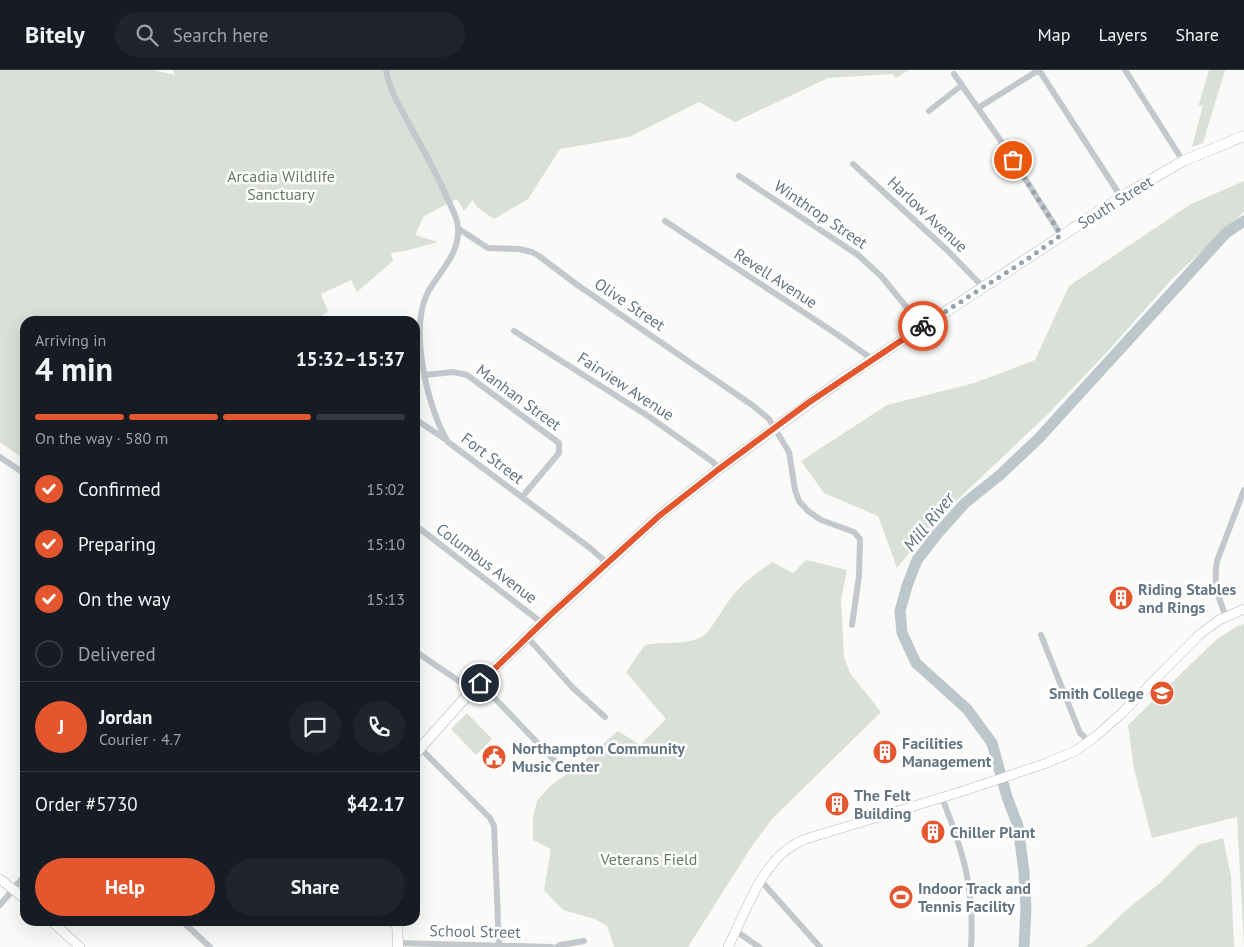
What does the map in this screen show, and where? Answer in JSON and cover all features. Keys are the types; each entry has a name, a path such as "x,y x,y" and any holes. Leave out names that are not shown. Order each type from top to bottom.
{"main road":[{"name":"South Street","path":"420,747 472,690 659,516 774,428 872,359 1121,197 1183,161 1244,136"},
{"path":"728,947 761,881 775,860 796,843 974,788 1066,756 1089,742 1122,714 1200,634 1226,617 1244,609"},
{"path":"0,879 20,894"},
{"path":"57,926 80,947"},
{"path":"397,926 398,945"}],"street":[{"path":"386,70 394,97 439,180 457,221 458,229"},
{"path":"978,108 1039,70 1121,197"},
{"path":"1125,70 1183,161"},
{"path":"954,74 1013,160 1061,235"},
{"path":"929,111 962,85"},
{"name":"Harlow Avenue","path":"852,164 947,250 983,287"},
{"name":"Winthrop Street","path":"739,176 858,254 887,284 922,326"},
{"name":"Revell Avenue","path":"665,221 872,359"},
{"name":"Fort Street","path":"420,323 422,307 431,286 448,262 456,241 458,229"},
{"name":"Olive Street","path":"458,229 488,248 519,249 539,256 576,284 752,404 769,418 789,452 795,490 799,501 808,511 821,520 854,532 860,539 859,576 852,625"},
{"name":"Fairview Avenue","path":"514,331 648,416 713,462 719,469"},
{"name":"Fort Street","path":"420,338 432,410 437,424 448,442 590,548 607,564"},
{"name":"Manhan Street","path":"425,375 453,372 467,375 558,443 559,453 522,497"},
{"path":"420,422 448,442"},
{"path":"0,457 20,471"},
{"path":"1226,617 1218,597 1215,573 1244,490"},
{"name":"Columbus Avenue","path":"420,529 542,623"},
{"path":"1041,635 1080,733 1089,742"},
{"path":"527,637 573,688 605,717"},
{"path":"420,654 472,690"},
{"path":"480,683 555,761"},
{"path":"420,753 490,818 494,826 499,945"},
{"path":"942,798 960,844 968,875 971,908 971,947"},
{"path":"0,905 20,881"},
{"path":"761,881 820,947"},
{"path":"187,926 210,947"},
{"path":"736,931 759,947"},
{"path":"557,947 584,941"},
{"name":"School Street","path":"398,945 552,947"}],"green space":[{"name":"Arcadia Wildlife Sanctuary","path":"0,70 153,70 175,75 173,70 909,70 896,78 893,74 828,78 735,122 699,102 629,137 560,149 528,199 494,219 477,207 473,200 464,211 457,199 424,216 415,235 438,242 391,253 393,261 357,292 351,280 321,294 328,312 321,316 20,316 20,456 0,442"},
{"path":"1209,70 1225,70 1203,143 1192,147 1203,105 1198,107"},
{"path":"1244,181 1244,212 1172,279 1107,352 1047,415 935,521 897,568 878,516 824,493 801,461 887,405 974,383 1035,360 1069,286 1191,204"},
{"name":"Veterans Field","path":"806,560 847,570 841,600 844,657 850,673 881,712 772,819 752,846 688,947 614,947 607,926 595,919 563,910 544,890 551,849 533,840 533,817 537,801 550,786 578,766 618,731 640,745 666,719 626,672 645,645 690,641 703,636 735,593 761,570 772,562 793,573"},
{"path":"1244,624 1244,945 1237,817 1152,838 1134,769 1128,725 1217,639"},
{"path":"467,713 492,739 476,755 451,729"},
{"path":"1223,838 1231,876 1234,947 1085,947 1160,883 1198,845"}],"waterway":[{"name":"Mill River","path":"1024,947 1026,909 1024,872 1018,826 1007,797 992,743 967,709 916,663 902,633 900,611 907,586 917,560 965,503 1000,475 1039,438 1226,233 1244,221"}],"way so far":[{"path":"923,326 1029,258 1061,235 1013,160"}],"place":[{"name":"Riding Stables and Rings","path":"1121,598"},
{"name":"Smith College","path":"1162,693"},
{"name":"Facilities Management","path":"885,752"},
{"name":"Northampton Community Music Center","path":"494,757"},
{"name":"The Felt Building","path":"837,804"},
{"name":"Chiller Plant","path":"933,832"},
{"name":"Indoor Track and Tennis Facility","path":"901,897"}],"route":[{"path":"480,683 549,616 659,516 808,403 923,326"}]}
